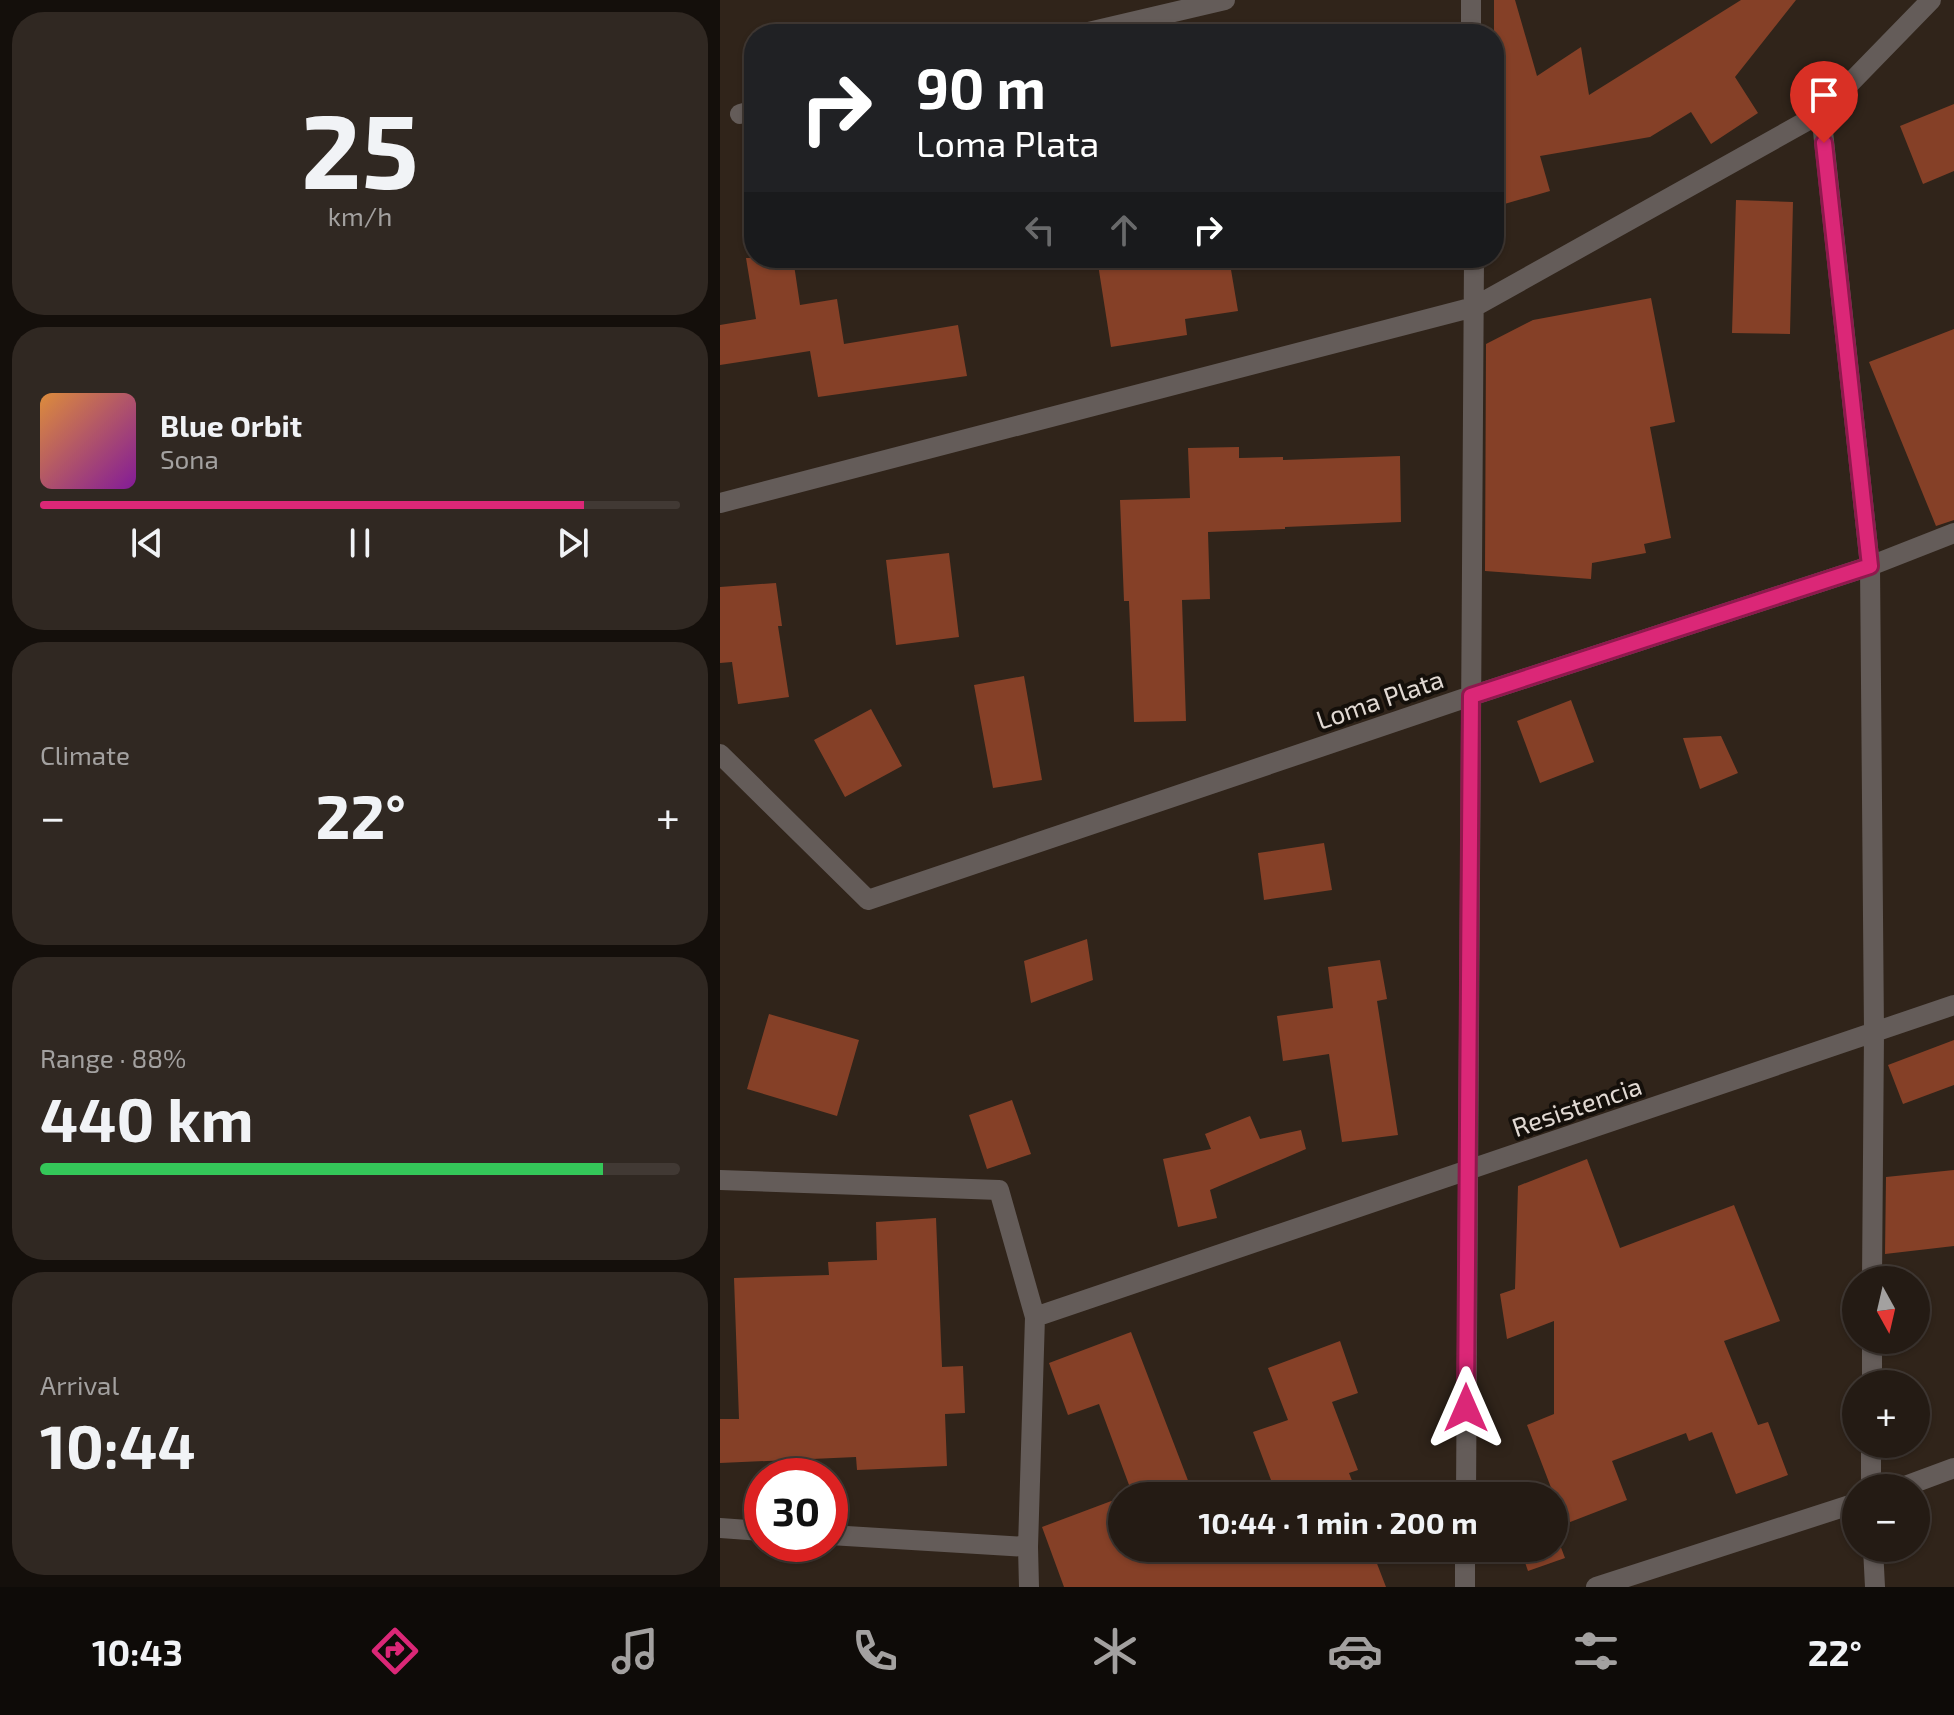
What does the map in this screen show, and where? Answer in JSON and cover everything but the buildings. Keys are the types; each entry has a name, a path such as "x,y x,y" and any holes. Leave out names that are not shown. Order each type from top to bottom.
{"street":[{"path":"1123,24 1225,0"},
{"path":"1471,0 1471,24"},
{"path":"720,503 1474,307 1821,113 1931,0"},
{"path":"1821,113 1870,566 1874,1033 1872,1266"},
{"path":"1466,1482 1474,268"},
{"name":"Loma Plata","path":"720,754 868,900 1471,696 1870,566 1954,533"},
{"name":"Resistencia","path":"1035,1317 1954,1005"},
{"path":"720,1180 999,1190 1035,1317 1029,1587"},
{"path":"1930,1477 1954,1468"},
{"path":"1596,1587 1842,1508"},
{"path":"720,1528 744,1530"},
{"path":"848,1536 1028,1547"},
{"path":"1465,1562 1465,1587"},
{"path":"1874,1562 1875,1587"}],"route":[{"path":"1466,1408 1471,696 1870,566 1824,143"}]}
